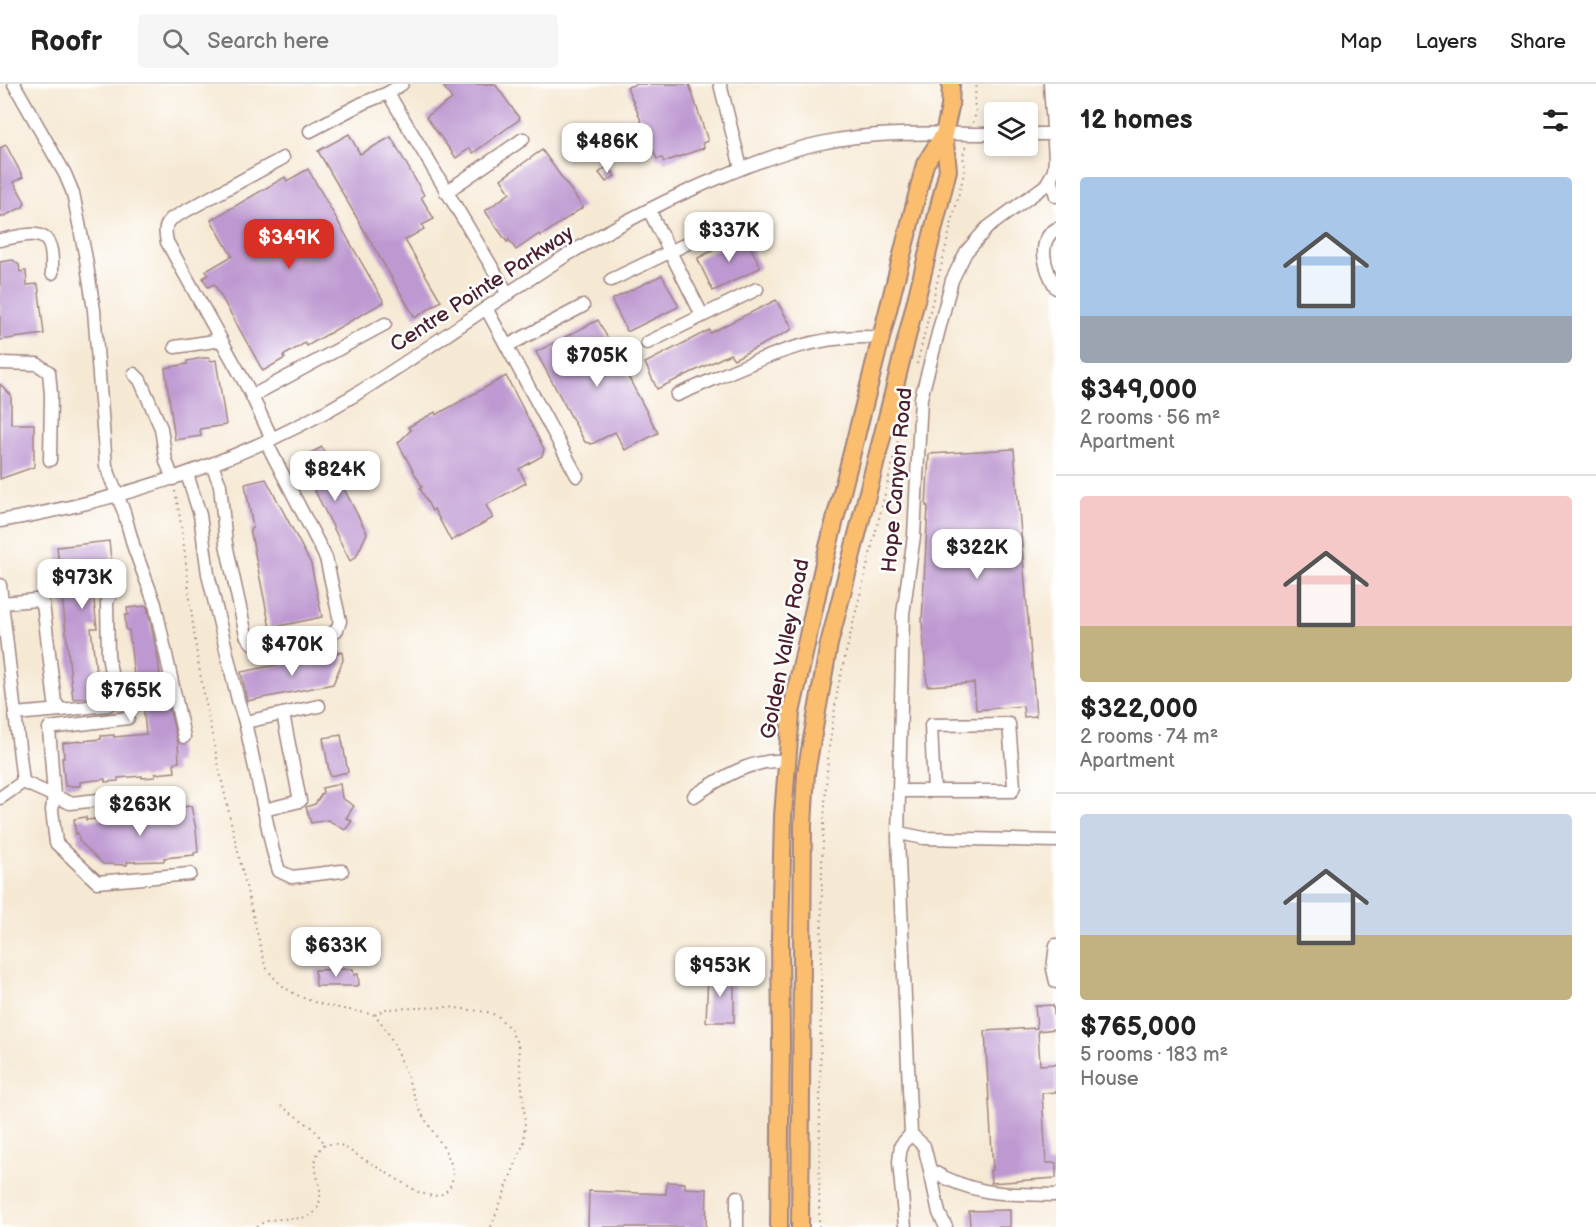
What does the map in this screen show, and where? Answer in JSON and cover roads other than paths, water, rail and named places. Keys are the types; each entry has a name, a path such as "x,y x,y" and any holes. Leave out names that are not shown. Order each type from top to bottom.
{"main road":[{"name":"Golden Valley Road","path":"800,1227 803,861 806,773 829,644 948,170 944,134 950,107 951,84"},
{"name":"Golden Valley Road","path":"779,1227 782,1040 780,938 786,761 791,713 824,563 925,164 944,134"}],"street":[{"path":"14,84 65,174 73,193 94,310 106,466 155,604 184,737"},
{"path":"310,131 402,84"},
{"path":"720,84 741,168"},
{"path":"1050,84 1055,158 1052,178 1056,196"},
{"path":"388,93 508,294"},
{"name":"Centre Pointe Parkway","path":"0,520 51,512 117,496 212,465 269,440 358,392 570,254 649,210 741,168 793,150 847,138 902,133 984,134"},
{"path":"1038,134 1054,134"},
{"path":"446,192 524,139"},
{"path":"212,465 219,485 226,544 246,635 250,641 253,645 266,648 333,633 340,621 326,558 269,440 252,396 166,242 166,225 171,219 282,158"},
{"name":"Hope Canyon Road","path":"911,1134 898,836 903,614 914,536 921,398 952,280 966,252 987,228 1046,185 1052,178"},
{"path":"649,210 702,315"},
{"path":"611,280 728,224"},
{"path":"1055,284 1044,261 1044,245 1051,232 1056,229"},
{"path":"0,240 32,235 42,236 49,244 52,273"},
{"path":"647,343 757,289"},
{"path":"507,346 583,306"},
{"path":"486,308 577,476"},
{"path":"252,396 385,324"},
{"path":"677,395 801,344 856,336 882,338"},
{"path":"175,347 221,340"},
{"path":"0,363 37,364 49,372 50,460"},
{"path":"134,374 140,380 161,428 166,461 173,479"},
{"path":"187,474 200,515 208,574 279,871 292,877 342,871"},
{"path":"15,714 108,705 115,696 108,655 107,603 116,579"},
{"path":"0,585 23,782"},
{"path":"2,603 36,600 43,604 55,702 61,710"},
{"path":"245,722 319,706"},
{"path":"264,810 300,801 283,714"},
{"path":"128,718 50,728 54,796 52,810 56,843 97,882 190,874"},
{"path":"900,790 934,791 1012,791 1014,786 1009,723 931,725 934,791"},
{"path":"694,796 717,780 747,767 769,760 786,761"},
{"path":"23,782 70,803 176,792"},
{"path":"0,798 23,782"},
{"path":"898,836 1056,841"},
{"path":"1056,945 1053,969 1056,982"},
{"path":"905,1227 900,1162 901,1145 911,1134 924,1146 939,1213 946,1227"},
{"path":"930,1170 973,1190 1003,1194 1056,1195"},
{"path":"737,1197 737,1227"}]}
